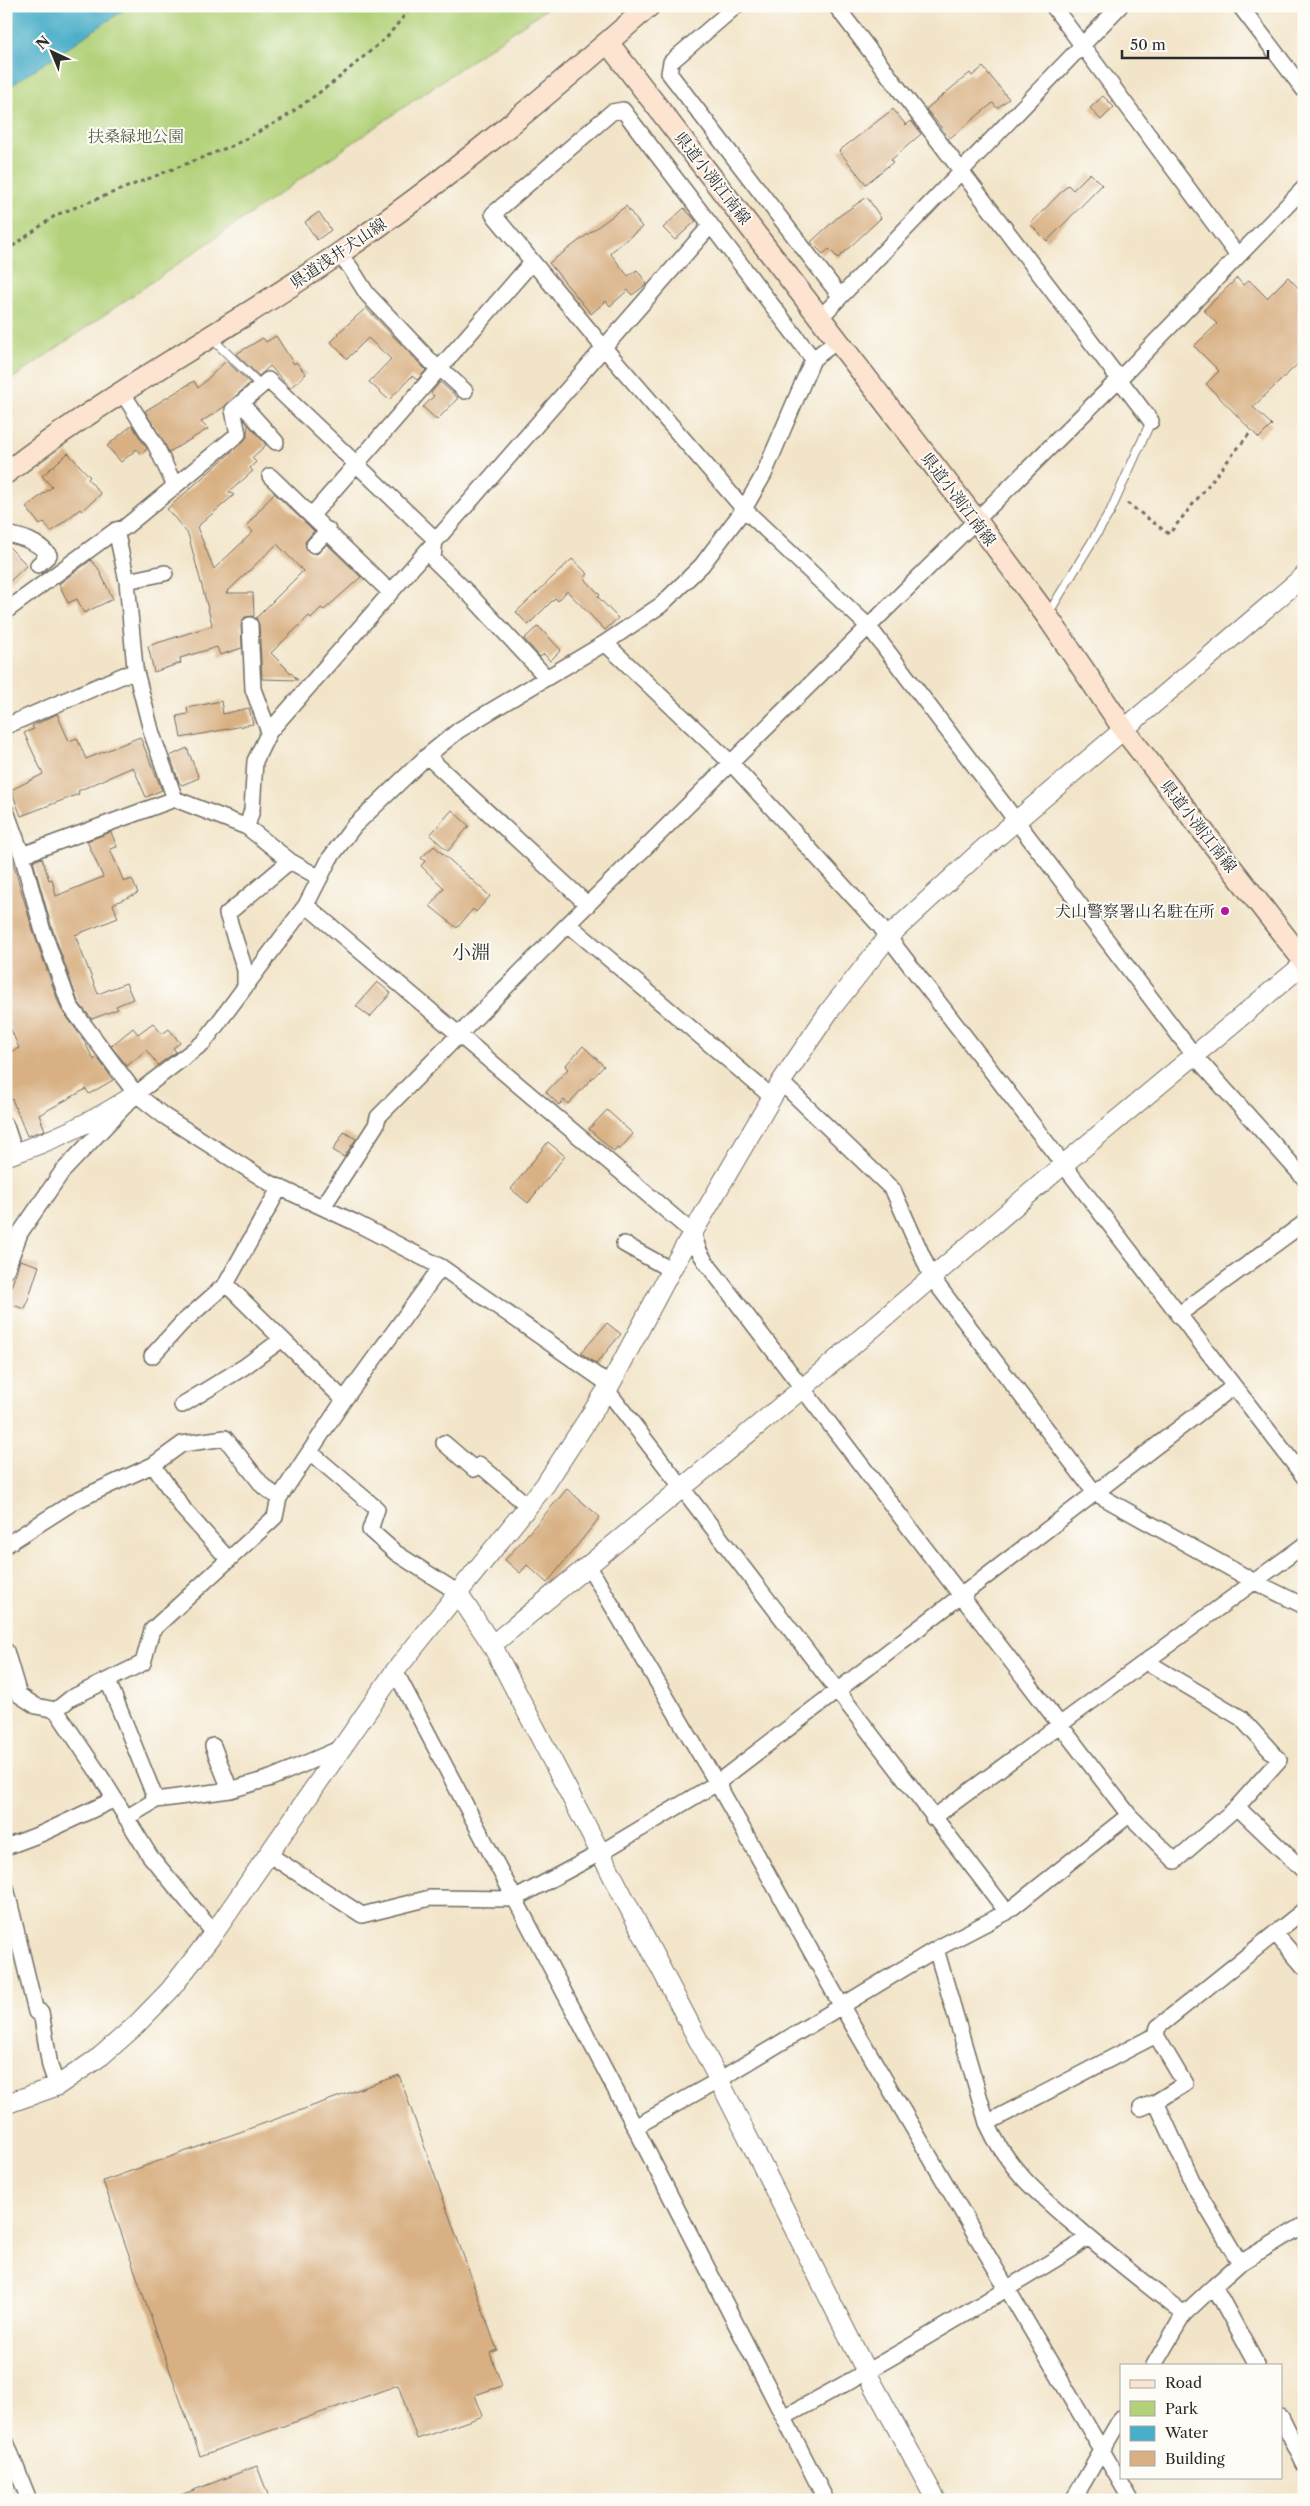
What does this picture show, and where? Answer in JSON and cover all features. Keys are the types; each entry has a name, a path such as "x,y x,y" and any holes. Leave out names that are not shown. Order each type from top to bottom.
{"main road":[{"name":"県道浅井犬山線","path":"6,472 60,431 338,255 424,194 608,43 650,6"},
{"name":"県道小渕江南線","path":"608,43 976,520 1047,616 1125,731 1304,962"}],"street":[{"path":"736,6 671,62 669,72 840,296"},
{"path":"836,6 1151,421"},
{"path":"1053,6 1238,256"},
{"path":"820,318 1120,6"},
{"path":"1240,6 1304,90"},
{"path":"813,360 623,110 612,112 493,214 604,348 744,508 869,627 1018,820 1194,1055 1304,1178"},
{"path":"323,1207 376,1125 378,1116 460,1036 568,924 1120,378 1304,188"},
{"path":"247,827 252,810 255,761 269,732 435,539 710,226"},
{"path":"338,255 350,267 367,294 438,368 465,391"},
{"path":"312,515 532,262"},
{"path":"6,1126 11,1154 72,1132 98,1119 136,1094 204,1042 306,904 330,858 354,826 427,756 460,730 605,643 661,605 702,565 744,508 764,474 813,360 837,341"},
{"path":"6,611 116,530 124,528 238,434 233,410 268,380 435,539"},
{"path":"122,392 155,444 175,486"},
{"path":"241,403 276,442"},
{"path":"270,476 390,592"},
{"path":"116,530 126,581 136,672 152,734 175,799"},
{"path":"314,545 328,530"},
{"path":"6,534 26,539 45,550 49,555 38,566"},
{"path":"435,539 433,559 470,595 547,678"},
{"path":"126,581 165,572"},
{"path":"6,2104 57,2086 101,2056 134,2028 170,1990 214,1933 339,1749 395,1671 545,1485 608,1387 671,1270 777,1090 830,1010 888,937 982,850 1125,731 1304,576"},
{"path":"250,626 253,689 269,732"},
{"path":"605,643 731,763 888,937 1304,1477"},
{"path":"6,726 124,675 136,672"},
{"path":"427,756 588,905"},
{"path":"22,855 175,799 247,827 290,861 320,878"},
{"path":"6,810 22,855 42,928 70,1006 136,1094 164,1116 280,1187 441,1267 608,1387 681,1487 933,1818 1007,1912"},
{"path":"245,986 245,970 227,914 290,861"},
{"path":"306,904 693,1233 699,1251 706,1261 962,1597 1129,1814 1175,1861 1237,1807 1279,1760 1241,1718 1147,1662"},
{"path":"568,924 777,1090 893,1190 932,1278 1095,1493 1255,1582 1304,1606"},
{"path":"492,1645 803,1388 1064,1164 1304,962"},
{"path":"6,1270 20,1233 62,1172 136,1094"},
{"path":"152,1356 181,1324 226,1284 280,1187"},
{"path":"1178,1315 1304,1223"},
{"path":"624,1244 671,1270"},
{"path":"56,1710 71,1698 143,1663 152,1630 275,1517 278,1498 344,1400 441,1267"},
{"path":"226,1284 344,1400"},
{"path":"182,1405 244,1367 281,1340"},
{"path":"268,1854 362,1915 430,1898 514,1899 600,1854 717,1783 836,1690 962,1597 1233,1387"},
{"path":"6,1545 75,1501 154,1465 182,1444 226,1438 263,1486 278,1498"},
{"path":"444,1443 474,1469 480,1465 528,1506"},
{"path":"310,1452 378,1509 370,1530 396,1553 458,1592 492,1645 719,2080 867,2373 936,2500"},
{"path":"154,1465 185,1511 229,1560"},
{"path":"933,1818 1304,1545"},
{"path":"588,1564 717,1783 841,2006 1131,2500"},
{"path":"6,1651 19,1695 36,1706 56,1710 150,1856 214,1933"},
{"path":"395,1671 635,2127 826,2500"},
{"path":"108,1681 156,1800"},
{"path":"212,1746 230,1790"},
{"path":"126,1818 156,1800 230,1790 271,1778 339,1749"},
{"path":"6,1847 51,1830 115,1799"},
{"path":"1237,1807 1304,1871"},
{"path":"635,2127 719,2080 936,1949 1007,1912 1129,1814"},
{"path":"6,1888 36,2012 41,2012 50,2066 57,2086"},
{"path":"1141,2108 1156,2102 1185,2084 1156,2036 1158,2027 1304,1910"},
{"path":"1275,1933 1304,1967"},
{"path":"936,1949 987,2123 998,2147 1023,2181 1087,2237 1184,2314"},
{"path":"987,2123 1156,2036"},
{"path":"1156,2102 1196,2189 1240,2262"},
{"path":"1155,2364 1184,2314 1214,2286 1240,2262 1304,2225"},
{"path":"784,2417 867,2373 1072,2249 1087,2237"},
{"path":"1214,2286 1256,2364"},
{"path":"1282,2419 1304,2464"},
{"path":"1073,2500 1120,2420"},
{"path":"6,2442 29,2500"}],"lane":[{"path":"210,336 261,386"},
{"path":"1047,616 1110,512 1116,495 1151,421"}],"path":[{"path":"6,252 56,215 234,145 284,118 335,81 387,37 412,6"},
{"path":"1116,495 1169,534 1250,433"}],"green space":[{"name":"扶桑緑地公園","path":"84,6 550,6 6,383 6,47"}],"water":[{"path":"6,6 130,6 6,89"}],"building":[{"path":"983,67 1009,99 997,108 993,103 950,138 926,109 970,73 972,76"},
{"path":"1103,96 1114,107 1101,120 1090,108"},
{"path":"893,109 906,125 911,121 921,134 891,160 893,162 866,184 839,151"},
{"path":"1090,173 1102,185 1047,241 1030,224 1068,185 1073,190"},
{"path":"867,197 881,218 838,258 829,249 823,254 811,242 839,216"},
{"path":"626,206 642,227 610,253 628,276 637,270 647,284 632,295 628,290 610,306 606,301 591,314 549,263"},
{"path":"684,208 696,221 675,240 663,228"},
{"path":"319,212 331,230 317,240 305,222"},
{"path":"1288,277 1304,294 1304,358 1253,407 1272,425 1259,438 1206,384 1219,371 1194,346 1217,324 1204,310 1237,278 1243,285 1249,280 1267,298"},
{"path":"366,308 426,370 417,380 412,376 389,400 369,382 391,359 368,338 347,359 331,342 338,333"},
{"path":"276,336 294,364 296,362 306,374 290,388 270,366 259,376 236,354 263,338 266,342"},
{"path":"226,361 250,383 224,407 201,422 208,429 169,452 145,411 194,381 198,388"},
{"path":"440,382 458,398 437,420 423,407 434,396 431,393"},
{"path":"248,424 266,445 252,458 256,462 250,468 253,471 229,492 234,495 197,527 214,569 253,532 247,525 274,493 314,531 305,542 307,551 317,554 327,544 361,577 324,610 321,608 311,618 309,616 271,653 298,680 262,679 259,625 256,618 303,571 277,544 226,593 253,593 254,616 245,617 241,625 242,648 220,655 217,647 180,658 181,663 154,672 148,646 211,626 212,624 188,534 167,509 244,441 247,437"},
{"path":"132,425 147,449 141,454 137,449 121,462 107,446"},
{"path":"68,453 90,477 88,479 101,494 82,511 80,509 51,532 44,522 40,525 26,507 52,487 42,476"},
{"path":"6,544 27,565 6,585"},
{"path":"572,559 588,574 584,578 600,595 598,597 618,618 605,630 567,591 558,601 555,598 528,625 516,612"},
{"path":"91,560 98,568 113,599 84,613 77,599 68,603 59,584"},
{"path":"538,626 561,650 550,661 544,654 540,657 524,639"},
{"path":"221,701 223,714 249,708 253,724 181,738 177,716 188,714 187,708"},
{"path":"57,714 69,741 77,738 86,759 140,737 162,790 146,797 133,767 78,791 79,794 21,816 11,790 43,774 24,733 34,729 32,726"},
{"path":"187,748 199,778 182,785 179,782 170,756"},
{"path":"452,810 469,826 448,851 430,835"},
{"path":"111,832 117,847 110,849 124,882 132,879 138,893 113,904 118,918 75,935 98,994 126,983 133,999 116,1006 118,1009 92,1019 78,1002 51,925 33,861 42,858 49,880 52,879 56,896 103,877 87,841"},
{"path":"8,845 33,931 61,1009 83,1039 94,1060 97,1057 113,1080 89,1094 86,1089 39,1115 45,1130 27,1136 12,1099 6,1101 6,1054 19,1048 6,1018 6,846"},
{"path":"434,846 490,896 476,912 473,909 457,928 430,906 444,888 421,866 425,861 421,858"},
{"path":"377,982 391,993 370,1017 356,1006"},
{"path":"153,1023 162,1034 169,1029 180,1043 173,1048 176,1052 158,1065 146,1050 127,1066 111,1046 133,1028 138,1034"},
{"path":"583,1046 604,1066 568,1104 564,1100 559,1105 546,1092 568,1069 565,1066"},
{"path":"607,1110 633,1134 619,1150 617,1148 614,1152 589,1129"},
{"path":"344,1132 356,1139 344,1157 333,1150"},
{"path":"548,1142 565,1156 528,1203 511,1189"},
{"path":"20,1260 39,1266 25,1309 6,1303"},
{"path":"607,1323 621,1334 596,1364 581,1353"},
{"path":"567,1489 600,1517 547,1583 527,1565 520,1573 505,1560"},
{"path":"399,2075 497,2350 490,2353 502,2386 475,2395 483,2416 417,2439 398,2385 200,2456 103,2181"},
{"path":"257,2466 270,2500 174,2500 173,2498"}],"place":[{"name":"犬山警察署山名駐在所","path":"1225,911"}],"district":[{"name":"小淵","path":"471,952"}]}
